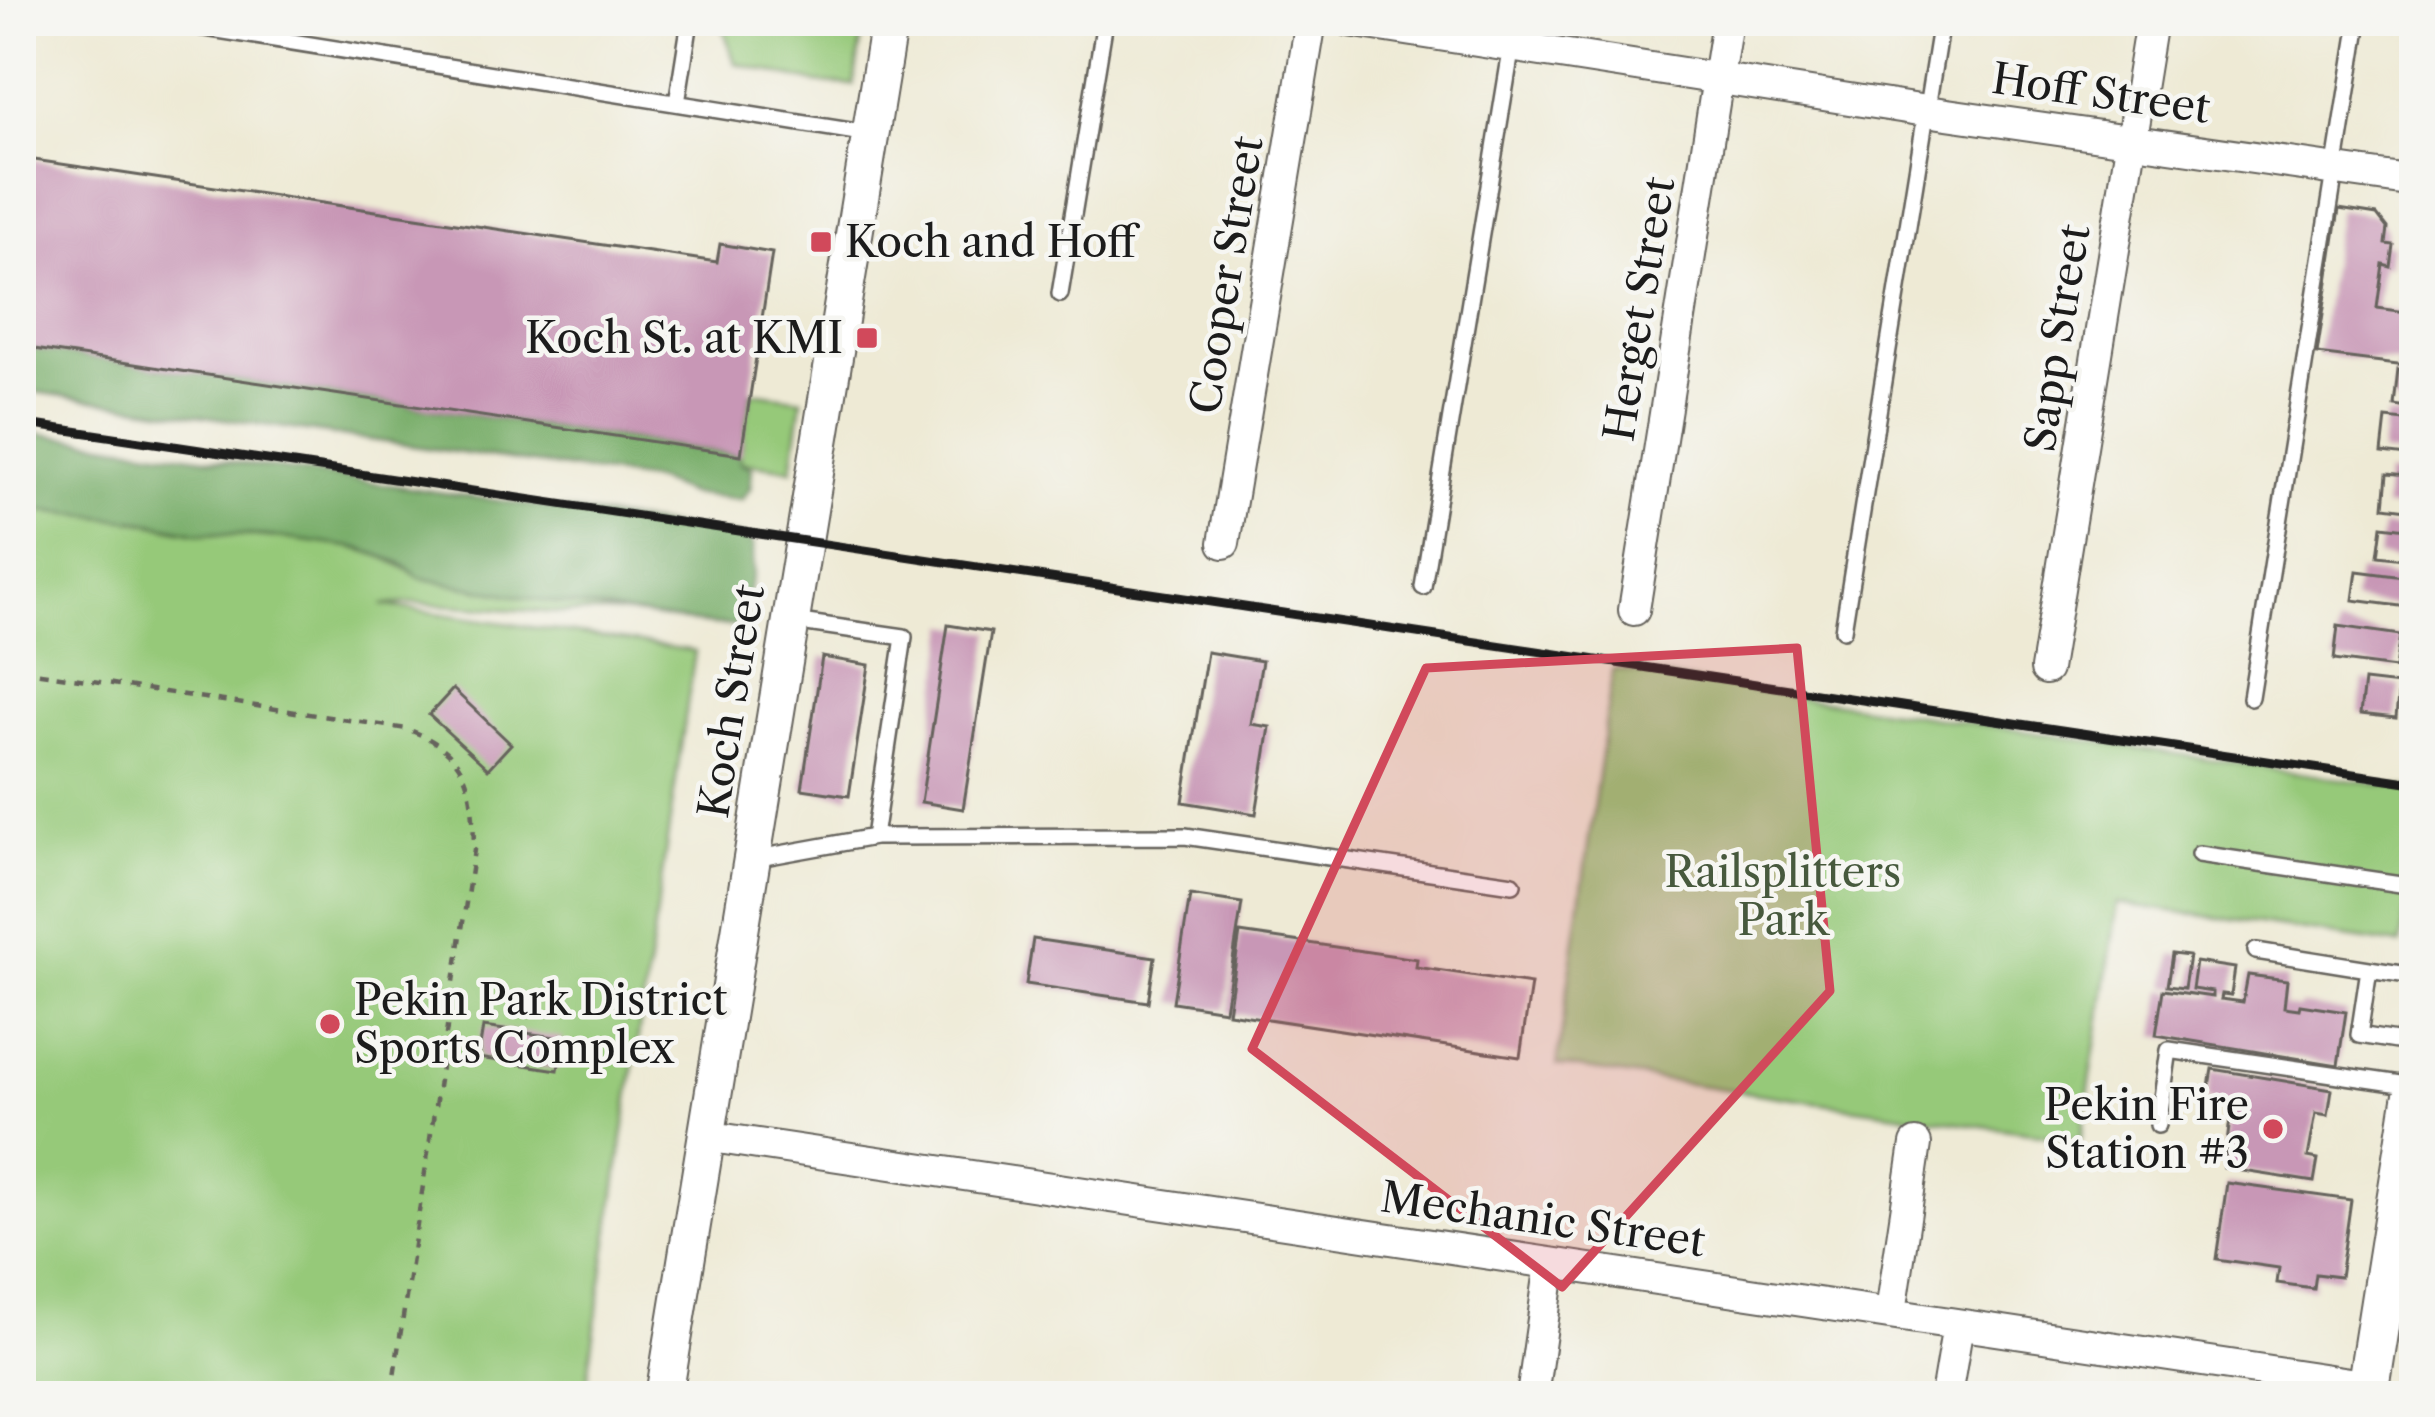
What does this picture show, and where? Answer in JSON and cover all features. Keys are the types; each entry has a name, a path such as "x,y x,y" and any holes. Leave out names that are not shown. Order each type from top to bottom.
{"main road":[{"path":"2368,1391 2414,1100"}],"street":[{"name":"Koch Street","path":"664,1396 889,21"},
{"name":"Cooper Street","path":"1224,543 1311,21"},
{"name":"Hoff Street","path":"1348,21 1514,34 1718,79 2414,181"},
{"name":"Herget Street","path":"1634,610 1727,21"},
{"name":"Sapp Street","path":"2046,669 2151,21"},
{"name":"Mechanic Street","path":"705,1136 1891,1312 2368,1391"},
{"path":"1891,1312 1916,1144"},
{"path":"1532,1396 1551,1263"},
{"path":"1946,1396 1958,1325"}],"lane":[{"path":"161,21 870,134"},
{"path":"677,103 690,21"},
{"path":"1060,294 1105,21"},
{"path":"1843,630 1941,21"},
{"path":"2251,698 2359,21"},
{"path":"1423,586 1514,34"},
{"path":"790,620 904,637 874,837"},
{"path":"751,859 874,837 1185,836 1513,884"},
{"path":"2199,854 2414,886"},
{"path":"2256,951 2414,976"},
{"path":"2369,969 2359,1035 2414,1044"},
{"path":"2158,1125 2169,1050 2414,1086"}],"path":[{"path":"21,670 407,729 433,739 455,761 473,794 474,850 391,1396"}],"highlighted area":[{"path":"1797,648 1830,991 1562,1287 1252,1049 1426,668"}],"green space":[{"path":"721,21 864,21 854,85 816,83 735,63"},
{"path":"21,347 740,455 740,462 752,468 750,489 741,500 689,494 657,481 21,390"},
{"path":"751,392 802,399 792,469 739,462"},
{"path":"21,431 740,536 753,544 753,573 742,625 543,601 420,578 399,562 358,548 198,533 21,508"},
{"name":"Pekin Park District Sports Complex","path":"21,508 205,534 344,546 396,563 420,578 633,613 382,605 695,651 585,1396 21,1396"},
{"name":"Railsplitters Park","path":"1613,669 2414,790 2414,857 2400,945 2118,903 2081,1140 1557,1065"}],"building":[{"path":"21,158 717,262 720,244 772,253 741,455 21,347"},
{"path":"2339,209 2377,215 2387,228 2385,244 2393,245 2390,266 2383,264 2377,308 2414,313 2414,366 2317,354"},
{"path":"2398,369 2414,371 2414,408 2394,405"},
{"path":"2386,418 2414,421 2414,457 2382,453"},
{"path":"2387,474 2414,477 2414,511 2384,507"},
{"path":"2382,526 2414,530 2412,560 2378,556"},
{"path":"2357,571 2411,578 2407,607 2353,600"},
{"path":"948,625 991,632 963,809 921,802"},
{"path":"2338,626 2400,635 2395,668 2334,660"},
{"path":"1207,652 1262,661 1251,724 1270,727 1256,814 1183,802"},
{"path":"822,657 869,665 849,796 802,789"},
{"path":"2364,681 2399,685 2396,718 2360,714"},
{"path":"453,689 511,744 488,769 429,715"},
{"path":"1190,895 1242,903 1225,1010 1173,1002"},
{"path":"1240,933 1417,959 1416,967 1531,984 1520,1057 1228,1013"},
{"path":"1033,939 1155,957 1148,1002 1026,984"},
{"path":"2172,954 2189,956 2184,988 2167,986"},
{"path":"2196,962 2235,968 2231,995 2222,994 2221,999 2243,1002 2248,975 2287,980 2284,1007 2346,1012 2338,1065 2156,1035 2163,990 2213,997 2213,992 2192,989"},
{"path":"483,1027 563,1038 558,1070 478,1058"},
{"path":"2212,1069 2332,1089 2328,1115 2316,1113 2308,1157 2318,1159 2314,1182 2224,1168 2232,1102 2207,1098"},
{"path":"2227,1183 2351,1200 2340,1277 2315,1274 2313,1288 2277,1283 2279,1268 2216,1259"}],"railway":[{"path":"21,423 2414,783"}],"place":[{"name":"Koch and Hoff","path":"821,242"},
{"name":"Koch St. at KMI","path":"867,338"},
{"name":"Pekin Park District Sports Complex","path":"330,1024"},
{"name":"Pekin Fire Station #3","path":"2273,1129"}]}
